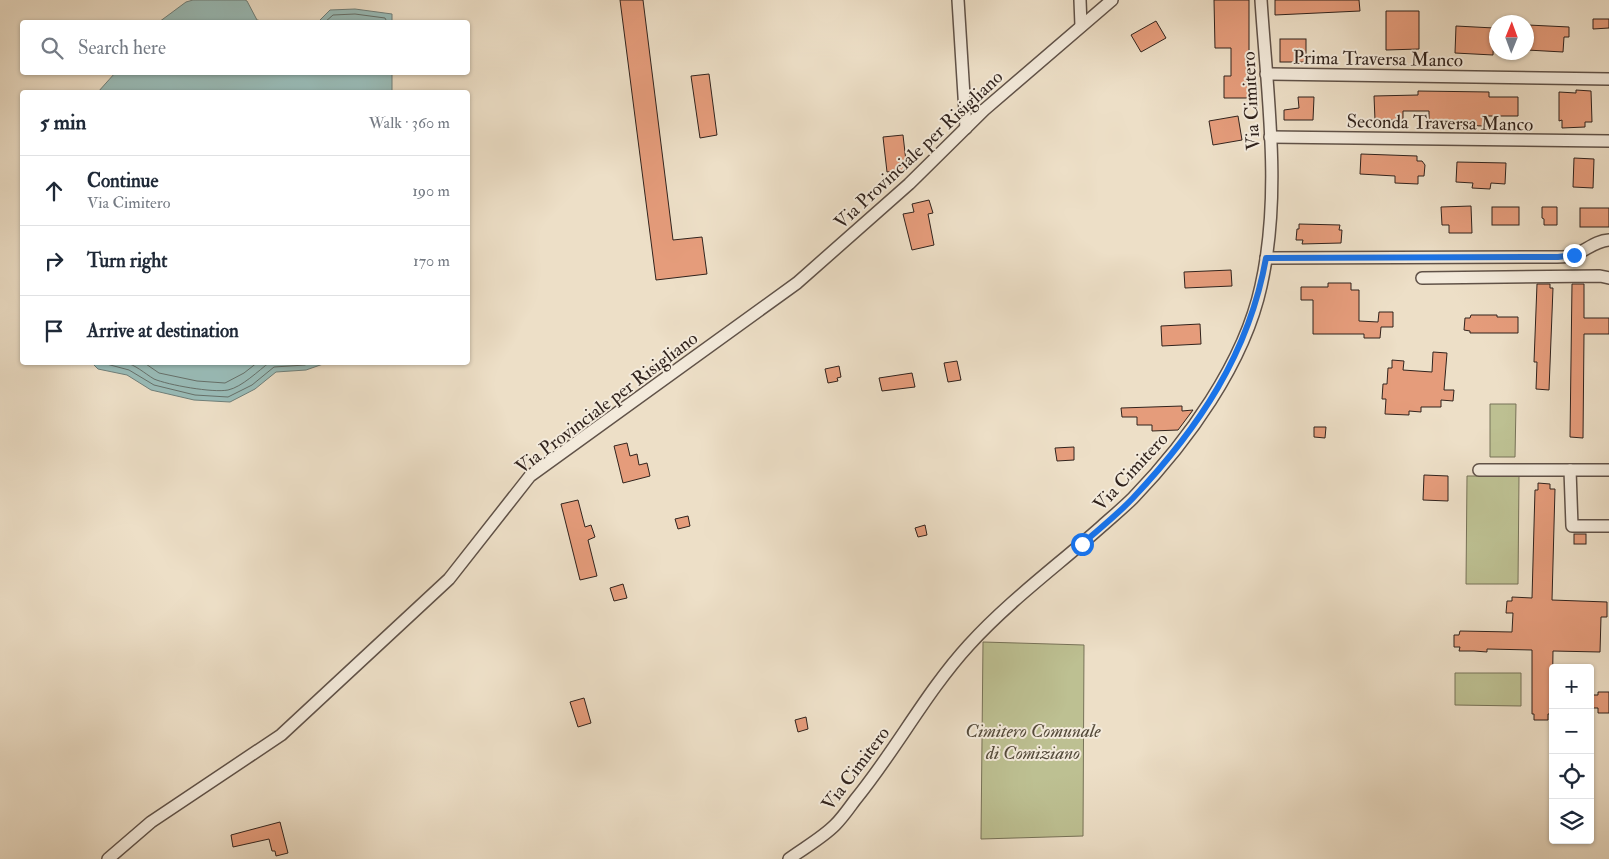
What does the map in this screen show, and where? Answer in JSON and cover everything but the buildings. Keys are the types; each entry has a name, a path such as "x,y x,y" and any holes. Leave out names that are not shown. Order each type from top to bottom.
{"street":[{"path":"958,0 966,128"},
{"path":"1080,0 1081,26"},
{"name":"Via Provinciale per Risigliano","path":"108,859 151,822 281,735 449,579 530,476 798,283 909,184 984,110 1112,0"},
{"name":"Via Cimitero","path":"789,859 835,826 869,783 941,678 970,644 1016,598 1132,500 1178,447 1210,404 1244,338 1261,288 1266,258 1272,201 1261,0"},
{"name":"Prima Traversa Manco","path":"1266,74 1609,79"},
{"name":"Seconda Traversa Manco","path":"1270,138 1609,142"},
{"path":"1266,258 1558,257 1574,255 1591,244 1602,240 1609,240"},
{"path":"1422,278 1590,276 1609,278"},
{"path":"1479,470 1609,470"},
{"path":"1570,470 1572,526 1609,526"}],"green space":[{"path":"1490,404 1516,404 1515,457 1490,457"},
{"path":"1467,476 1519,476 1518,584 1466,584"},
{"name":"Cimitero Comunale di Comiziano","path":"983,642 1084,645 1083,836 981,839"},
{"path":"1455,673 1521,673 1521,706 1455,705"}],"water":[{"path":"193,0 245,0 257,20 162,20 186,2"},
{"path":"355,9 392,14 392,20 320,20 330,10"},
{"path":"113,75 392,75 392,90 100,90"},
{"path":"94,365 320,365 306,370 276,372 255,389 230,402 194,400 151,390 127,375 98,369"}],"route":[{"path":"1082,544 1132,500 1178,447 1210,404 1244,338 1261,288 1266,258 1558,257 1574,255"}]}
